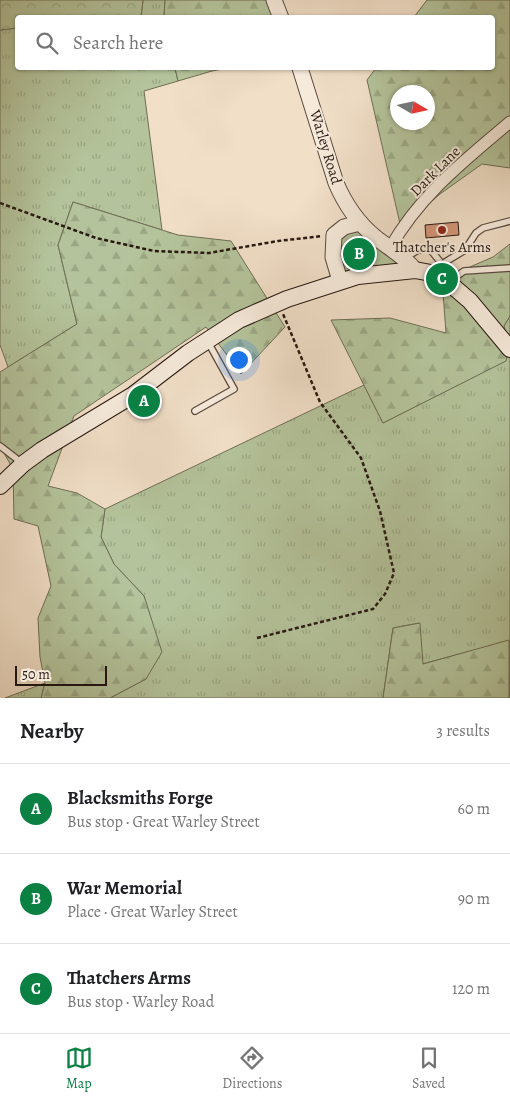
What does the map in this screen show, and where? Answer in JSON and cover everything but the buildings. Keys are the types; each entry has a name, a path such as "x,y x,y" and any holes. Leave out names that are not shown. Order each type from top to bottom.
{"main road":[{"path":"0,486 42,450 133,395 239,320 278,303 340,281 358,276 419,267"},
{"name":"Warley Road","path":"419,267 448,282 470,301 510,349"}],"street":[{"path":"274,0 280,15"},
{"name":"Warley Road","path":"301,70 336,183 343,199 360,223 390,248 419,267"},
{"name":"Dark Lane","path":"390,248 401,228 439,183 510,122"},
{"path":"340,281 333,257 334,235 344,227 360,223"}],"lane":[{"path":"419,267 465,250 476,233 483,228 510,221"},
{"path":"448,282 464,271 510,268"},
{"path":"195,411 234,388 207,341"},
{"path":"0,446 24,464"}],"path":[{"path":"0,202 96,238 154,251 209,253 278,241 334,235"},
{"path":"257,638 373,609 385,594 394,573 380,511 361,458 320,402 278,303"}],"green space":[{"path":"0,0 143,0 141,15 15,15 15,28 0,30"},
{"path":"143,0 165,0 164,15 141,15"},
{"path":"165,0 268,0 274,15 164,15"},
{"path":"427,0 510,0 510,168 482,164 440,194 401,228 367,80 374,70 495,70 495,15 416,15"},
{"path":"15,28 15,70 175,70 178,81 144,91 162,230 73,202 58,245 77,324 8,367 0,345 0,30"},
{"path":"175,70 217,70 212,71 178,81"},
{"path":"73,202 178,235 231,241 285,327 241,374 206,327 74,416 48,486 77,493 105,509 101,537 114,564 144,596 162,652 146,679 110,698 41,698 45,683 40,657 38,618 51,586 38,526 14,519 13,469 0,446 0,372 77,324 58,245"},
{"path":"360,223 415,270 340,281 333,257 344,227"},
{"path":"510,244 510,316 504,326 509,348 506,361 383,423 331,320 390,318 446,333 442,279 493,257"},
{"path":"510,316 510,698 509,641 422,664 419,623 393,628 383,698 110,698 146,679 151,619 144,596 114,564 101,537 105,509 364,385 383,423 505,361 509,348 504,326"},
{"path":"420,623 423,664 509,640 509,698 383,698 393,628"},
{"path":"45,683 41,698 5,698"}],"place":[{"name":"Thatcher's Arms","path":"442,230"},
{"name":"War Memorial","path":"359,254"},
{"name":"Thatchers Arms","path":"442,279"},
{"name":"Blacksmiths Forge","path":"144,401"}]}
